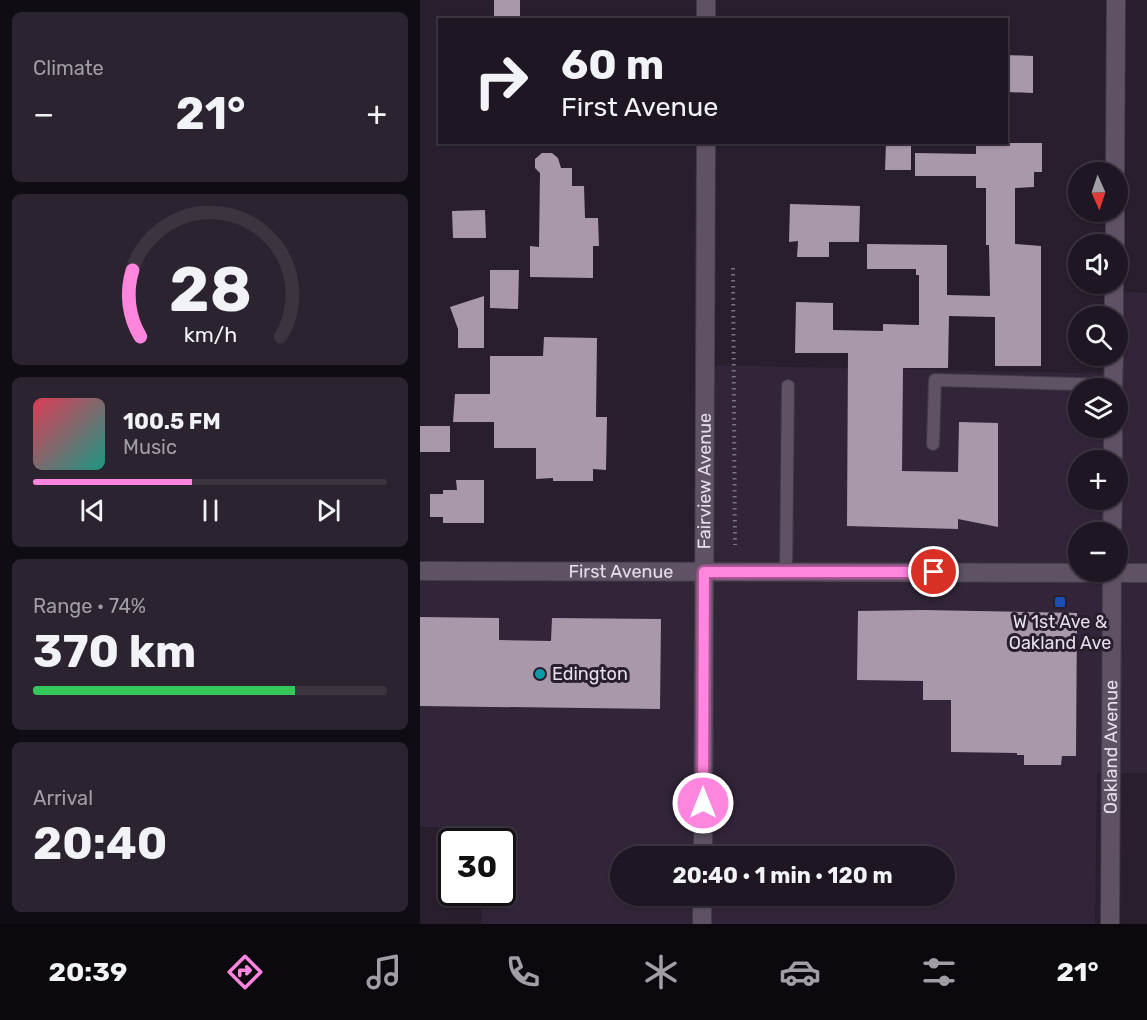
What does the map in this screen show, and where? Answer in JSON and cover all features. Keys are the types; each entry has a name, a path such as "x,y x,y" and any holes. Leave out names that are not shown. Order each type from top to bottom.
{"street":[{"path":"706,0 706,18"},
{"path":"1115,162 1116,0"},
{"name":"Fairview Avenue","path":"703,846 706,144"},
{"name":"First Avenue","path":"420,571 1068,572"},
{"name":"First Avenue","path":"1128,572 1147,573"},
{"name":"Oakland Avenue","path":"1110,924 1112,582"},
{"path":"702,906 702,924"}],"lane":[{"path":"933,444 934,380 1068,385"},
{"path":"786,572 789,386"}],"path":[{"path":"733,268 735,545"}],"shaded area":[{"path":"1147,293 1147,773 1097,773 1095,924 482,924 482,906 516,906 516,828 420,827 420,571 678,575 701,560 703,365 1115,374 1115,366 1128,366 1128,306 1117,306 1115,294"}],"building":[{"path":"494,0 520,0 520,18 494,18"},
{"path":"1008,55 1033,56 1033,93 1008,92"},
{"path":"1042,143 1042,172 1034,172 1034,187 1015,188 1015,244 1041,246 1041,366 995,366 995,317 949,316 948,368 903,368 902,471 958,472 959,422 998,423 998,527 958,519 958,529 847,526 848,353 795,353 796,302 833,303 833,330 883,331 883,324 919,325 919,275 916,275 916,269 867,269 867,244 947,245 947,295 990,296 989,245 986,245 986,188 976,188 976,176 915,176 915,153 976,154 976,144"},
{"path":"886,144 911,144 911,170 885,170"},
{"path":"542,153 552,153 558,158 561,168 572,168 572,186 584,186 585,218 598,218 599,246 593,246 593,278 530,277 530,246 539,247 540,173 535,168 535,159"},
{"path":"790,204 860,206 859,242 829,242 829,257 797,257 798,241 789,242"},
{"path":"485,210 486,238 453,238 452,211"},
{"path":"490,270 519,270 518,309 490,308"},
{"path":"484,296 484,348 458,348 458,329 450,307"},
{"path":"544,337 597,338 596,417 607,417 606,470 593,469 593,481 536,479 536,448 494,448 494,422 453,422 455,394 490,394 490,356 543,356"},
{"path":"420,426 450,426 450,452 420,452"},
{"path":"456,480 484,480 484,523 443,523 443,517 430,517 430,494 443,494 443,490 457,490"},
{"path":"858,611 1077,613 1076,756 1062,756 1061,765 1024,765 1024,755 1017,755 1017,753 951,752 951,700 923,700 923,681 857,680"},
{"name":"Edington","path":"420,617 499,618 499,640 551,641 552,618 661,619 660,709 420,706"}],"place":[{"name":"W 1st Ave & Oakland Ave","path":"1060,602"},
{"name":"Edington","path":"540,674"}],"route":[{"path":"703,803 704,572 934,572"}]}
